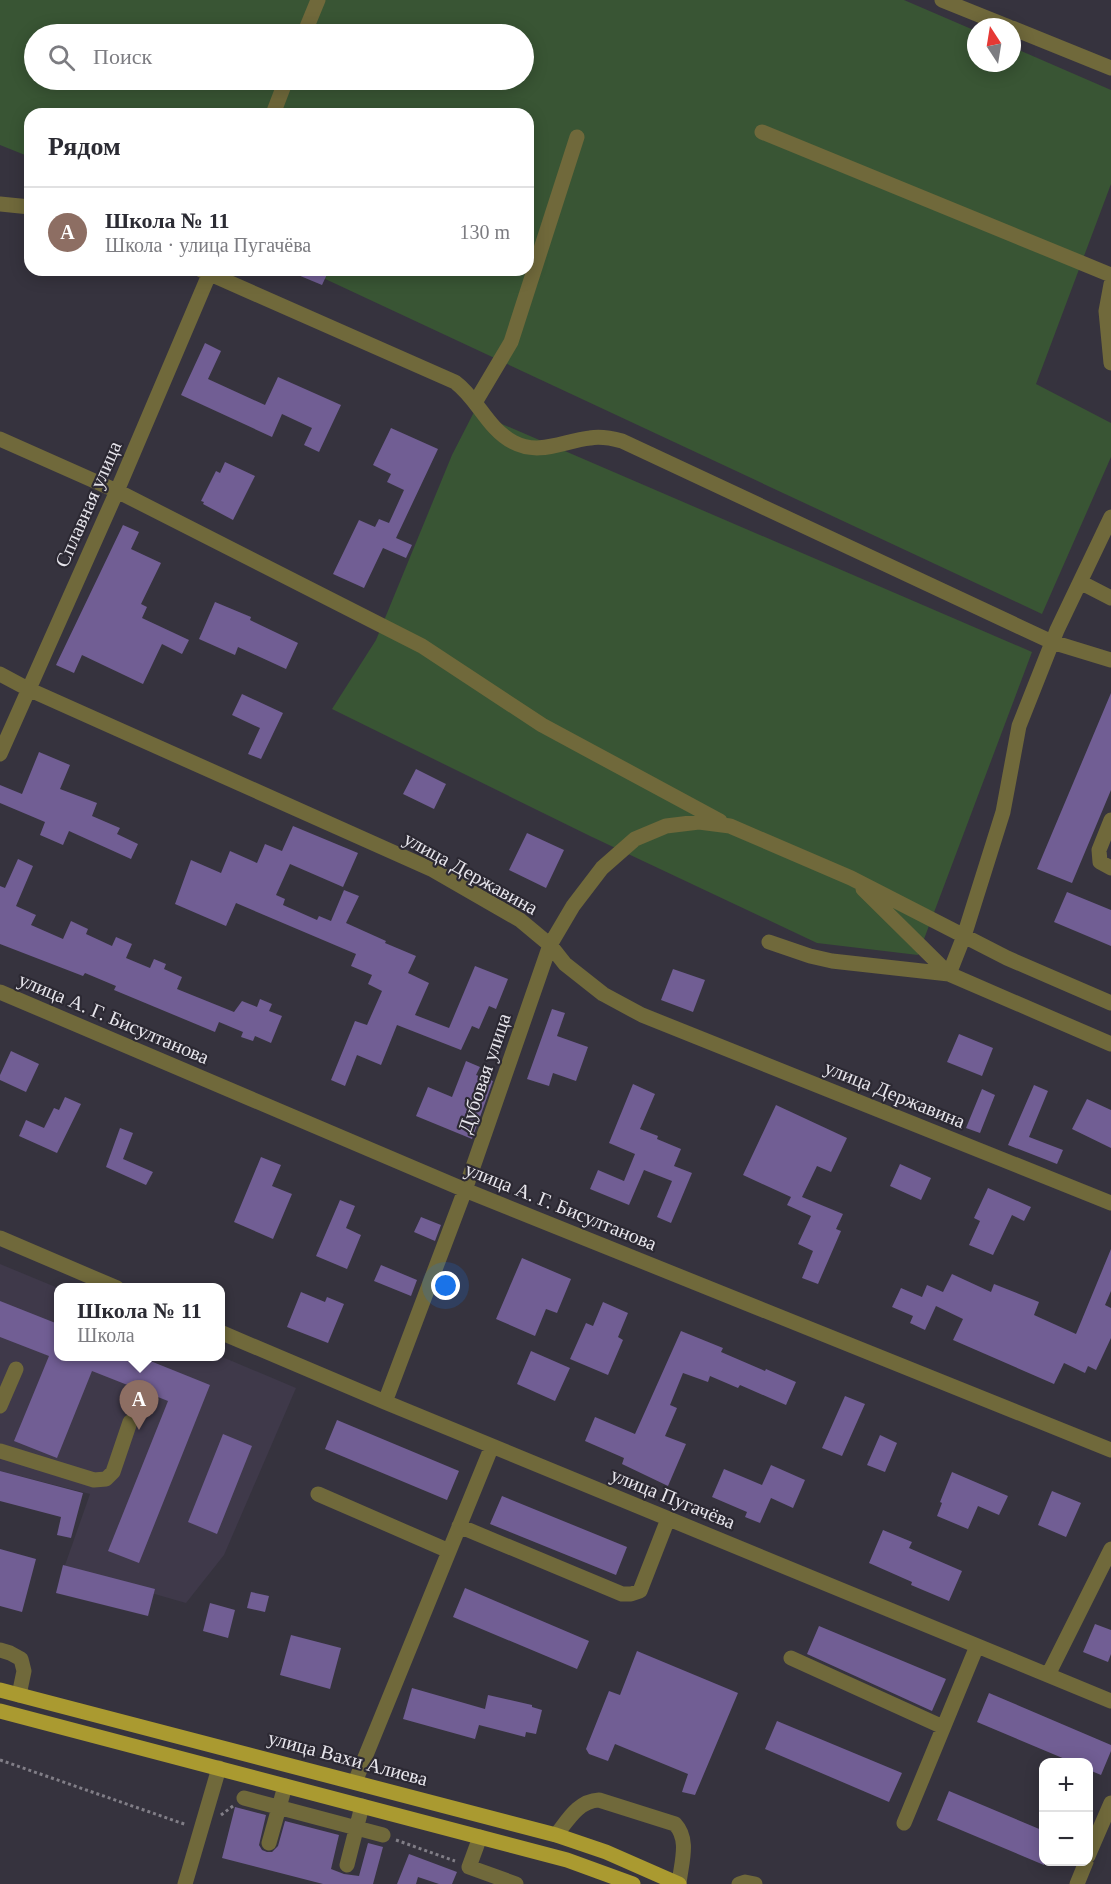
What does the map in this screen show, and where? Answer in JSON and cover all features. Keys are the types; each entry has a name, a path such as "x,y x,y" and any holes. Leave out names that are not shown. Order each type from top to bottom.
{"main road":[{"name":"улица Вахи Алиева","path":"0,1690 556,1835 606,1852 679,1884"},
{"path":"0,1711 567,1860 633,1884"}],"street":[{"path":"308,24 318,0"},
{"path":"942,0 986,18"},
{"path":"1021,32 1111,68"},
{"path":"275,108 282,90"},
{"path":"762,132 1111,275"},
{"path":"534,271 577,137"},
{"path":"0,204 24,206"},
{"name":"Сплавная улица","path":"0,754 117,491 205,276"},
{"path":"218,276 455,382 476,401 498,432 527,448 537,449 589,438 605,437 622,441 1052,642 1111,660"},
{"path":"476,401 511,342 532,276"},
{"path":"1111,284 1106,311 1111,363"},
{"path":"0,439 117,491 422,646 542,724 730,826 851,878 1007,958 1111,1003"},
{"path":"949,974 964,936 1003,812 1019,726 1052,642 1111,516"},
{"path":"1080,582 1111,598"},
{"name":"улица Державина","path":"0,674 28,689 432,870 520,920 550,945 566,964 603,993 642,1015 1111,1203"},
{"path":"1111,820 1099,850 1100,862 1111,868"},
{"name":"Дубовая улица","path":"385,1402 465,1190 550,945 573,906 602,868 635,839 666,826 699,822 730,826"},
{"path":"851,878 949,974"},
{"path":"769,942 832,961 949,974 1111,1044"},
{"name":"улица А. Г. Бисултанова","path":"0,992 465,1190 1111,1450"},
{"path":"0,1238 107,1283"},
{"name":"улица Пугачёва","path":"225,1334 1111,1701"},
{"path":"0,1406 16,1369"},
{"path":"0,1451 94,1480 106,1479 113,1472 129,1422"},
{"path":"355,1782 492,1446"},
{"path":"318,1494 449,1551"},
{"path":"459,1526 622,1594 631,1594 640,1591 668,1518"},
{"path":"1048,1675 1111,1549"},
{"path":"904,1823 977,1646"},
{"path":"0,1650 21,1659 24,1671 19,1695"},
{"path":"791,1658 943,1727"},
{"path":"185,1884 219,1768"},
{"path":"270,1843 285,1786"},
{"path":"244,1798 383,1835"},
{"path":"556,1835 581,1805 589,1800 599,1800 675,1824 684,1839 679,1884"},
{"path":"1093,1846 1111,1803"},
{"path":"347,1865 362,1806"},
{"path":"480,1837 469,1867 516,1884"},
{"path":"1077,1884 1084,1866"},
{"path":"740,1884 745,1882 755,1884"}],"path":[{"path":"0,1760 201,1829"},
{"path":"383,1835 469,1867"}],"shaded area":[{"path":"0,1264 54,1286 54,1361 225,1361 225,1358 296,1388 224,1555 186,1603 64,1568 90,1494 0,1471"}],"green space":[{"path":"0,0 904,0 967,27 967,72 1021,72 1021,51 1111,90 1111,184 1036,384 1111,423 1111,457 1042,614 319,276 534,276 534,108 24,108 24,155 0,145"},
{"path":"474,412 1032,652 918,955 817,943 590,836 332,709 376,640 452,455"}],"building":[{"path":"300,276 326,276 322,285"},
{"path":"205,343 221,351 208,379 265,405 278,377 341,405 319,452 304,445 312,428 282,414 272,437 181,395"},
{"path":"391,428 438,449 396,538 412,545 406,558 383,548 364,588 333,574 359,520 375,527 379,519 389,523 404,490 387,482 391,474 373,465"},
{"path":"225,462 255,476 233,520 201,501 216,471 220,473"},
{"path":"123,525 139,532 131,549 161,563 141,604 147,607 142,618 189,640 182,654 162,644 143,684 82,655 74,673 56,665"},
{"path":"215,602 251,617 250,620 298,643 286,669 238,647 235,655 199,639"},
{"path":"1111,693 1111,790 1072,883 1037,869"},
{"path":"242,694 283,713 261,759 248,754 260,728 232,715"},
{"path":"39,752 70,765 60,789 97,803 92,816 120,828 117,834 138,844 131,859 69,831 63,845 40,835 45,822 0,803 0,785 22,794"},
{"path":"416,769 446,784 434,809 403,794"},
{"path":"293,826 358,853 343,887 290,864 276,895 285,899 283,905 317,920 319,916 331,921 344,890 359,896 346,923 416,956 408,973 429,983 415,1015 449,1028 475,966 508,979 496,1009 489,1006 479,1029 472,1026 461,1050 397,1025 381,1065 357,1055 345,1086 331,1080 355,1021 367,1025 382,991 368,984 372,975 351,966 356,954 236,903 226,926 175,904 191,860 221,873 230,851 257,863 265,844 282,851"},
{"path":"527,833 564,850 546,888 509,870"},
{"path":"18,859 33,866 16,906 36,915 31,925 63,939 71,921 88,929 86,934 112,946 116,937 132,944 126,958 150,968 154,959 166,964 164,969 182,977 177,989 234,1012 242,1001 257,1007 260,999 272,1004 269,1011 282,1016 271,1043 255,1036 253,1041 241,1037 243,1032 219,1022 215,1032 114,990 116,986 85,973 83,976 0,944 0,886 5,888"},
{"path":"1067,892 1111,910 1111,946 1054,922"},
{"path":"673,969 705,980 693,1012 661,1000"},
{"path":"552,1009 565,1013 557,1036 588,1047 576,1081 553,1073 549,1086 527,1079"},
{"path":"959,1034 993,1048 982,1076 947,1062"},
{"path":"11,1051 39,1064 26,1092 0,1080"},
{"path":"466,1061 480,1067 476,1075 493,1081 472,1139 416,1116 428,1087 452,1097"},
{"path":"633,1084 655,1094 640,1129 681,1149 674,1166 692,1173 671,1223 657,1217 672,1181 644,1170 629,1205 590,1189 598,1170 624,1181 635,1154 609,1143"},
{"path":"1034,1085 1048,1091 1029,1137 1063,1150 1057,1164 1008,1145"},
{"path":"982,1089 995,1095 980,1133 966,1128"},
{"path":"65,1097 81,1104 57,1153 19,1136 26,1120 44,1128 54,1108 59,1110"},
{"path":"1087,1099 1111,1110 1111,1148 1072,1129"},
{"path":"776,1105 847,1138 831,1172 817,1166 802,1197 843,1214 836,1229 841,1231 818,1284 802,1278 813,1251 798,1244 811,1216 787,1205 791,1197 743,1175"},
{"path":"120,1128 133,1133 123,1159 153,1172 146,1185 106,1167"},
{"path":"261,1157 281,1165 272,1186 292,1194 273,1239 234,1222"},
{"path":"900,1164 931,1178 921,1200 890,1186"},
{"path":"988,1188 1031,1207 1024,1221 1012,1215 993,1255 969,1245 980,1221 974,1218"},
{"path":"340,1200 355,1206 346,1228 361,1235 347,1269 316,1256"},
{"path":"421,1217 441,1225 435,1241 414,1232"},
{"path":"1111,1249 1111,1291 1105,1305 1111,1308 1111,1338 1096,1370 1088,1366 1085,1373 1064,1363 1054,1384 953,1340 963,1319 936,1306 925,1330 910,1323 913,1316 892,1307 901,1288 922,1297 927,1285 943,1292 952,1274 991,1292 994,1284 1039,1302 1034,1315 1076,1334"},
{"path":"522,1258 571,1279 557,1313 546,1309 535,1336 496,1319"},
{"path":"381,1265 417,1280 411,1296 374,1281"},
{"path":"301,1292 325,1302 327,1297 344,1304 328,1343 287,1327"},
{"path":"0,1301 54,1322 54,1361 150,1361 210,1385 139,1563 108,1551 168,1401 92,1371 57,1458 14,1441 49,1356 0,1337"},
{"path":"603,1302 628,1313 618,1337 623,1340 608,1375 570,1359 586,1323 593,1326"},
{"path":"681,1331 723,1348 721,1352 796,1382 786,1405 740,1385 738,1388 710,1376 708,1382 683,1373 670,1405 677,1408 665,1436 686,1444 668,1486 622,1464 624,1458 585,1441 595,1417 635,1434"},
{"path":"531,1351 570,1368 555,1401 517,1384"},
{"path":"845,1396 865,1404 842,1456 822,1448"},
{"path":"337,1420 459,1471 447,1500 325,1449"},
{"path":"223,1434 252,1446 217,1534 188,1522"},
{"path":"880,1435 897,1443 885,1472 867,1465"},
{"path":"771,1465 805,1480 793,1508 771,1498 760,1523 745,1517 747,1512 712,1497 724,1469 762,1485"},
{"path":"0,1471 83,1493 71,1538 57,1535 61,1517 0,1501"},
{"path":"952,1472 1008,1496 999,1515 978,1506 968,1529 937,1516"},
{"path":"1052,1491 1081,1503 1066,1537 1038,1525"},
{"path":"502,1496 627,1547 616,1575 490,1524"},
{"path":"883,1530 912,1542 909,1548 962,1571 949,1601 911,1585 912,1582 869,1563"},
{"path":"0,1549 36,1559 22,1612 0,1606"},
{"path":"63,1565 155,1589 148,1616 56,1593"},
{"path":"465,1588 589,1641 577,1669 453,1617"},
{"path":"251,1592 269,1596 265,1612 247,1608"},
{"path":"210,1603 235,1610 228,1638 203,1631"},
{"path":"1095,1624 1111,1630 1111,1654 1108,1662 1083,1652"},
{"path":"819,1626 946,1679 932,1711 807,1654"},
{"path":"291,1635 341,1648 330,1689 280,1675"},
{"path":"637,1651 738,1693 695,1795 682,1792 688,1774 615,1744 608,1761 589,1754 586,1749 609,1691 620,1695"},
{"path":"412,1688 485,1709 488,1695 532,1705 542,1710 536,1734 526,1732 525,1737 479,1725 475,1739 403,1719"},
{"path":"989,1693 1111,1745 1111,1751 1101,1775 1093,1772 1093,1758 1062,1758 977,1722"},
{"path":"777,1721 902,1773 889,1802 765,1749"},
{"path":"949,1791 1039,1829 1039,1863 937,1820"},
{"path":"235,1807 266,1815 259,1845 267,1852 272,1852 278,1846 285,1821 339,1835 331,1869 344,1874 359,1876 368,1843 383,1847 373,1884 323,1884 222,1858"},
{"path":"409,1854 457,1872 452,1884 439,1884 418,1877 416,1884 397,1884"}],"place":[{"name":"Школа № 11","path":"139,1430"}]}
